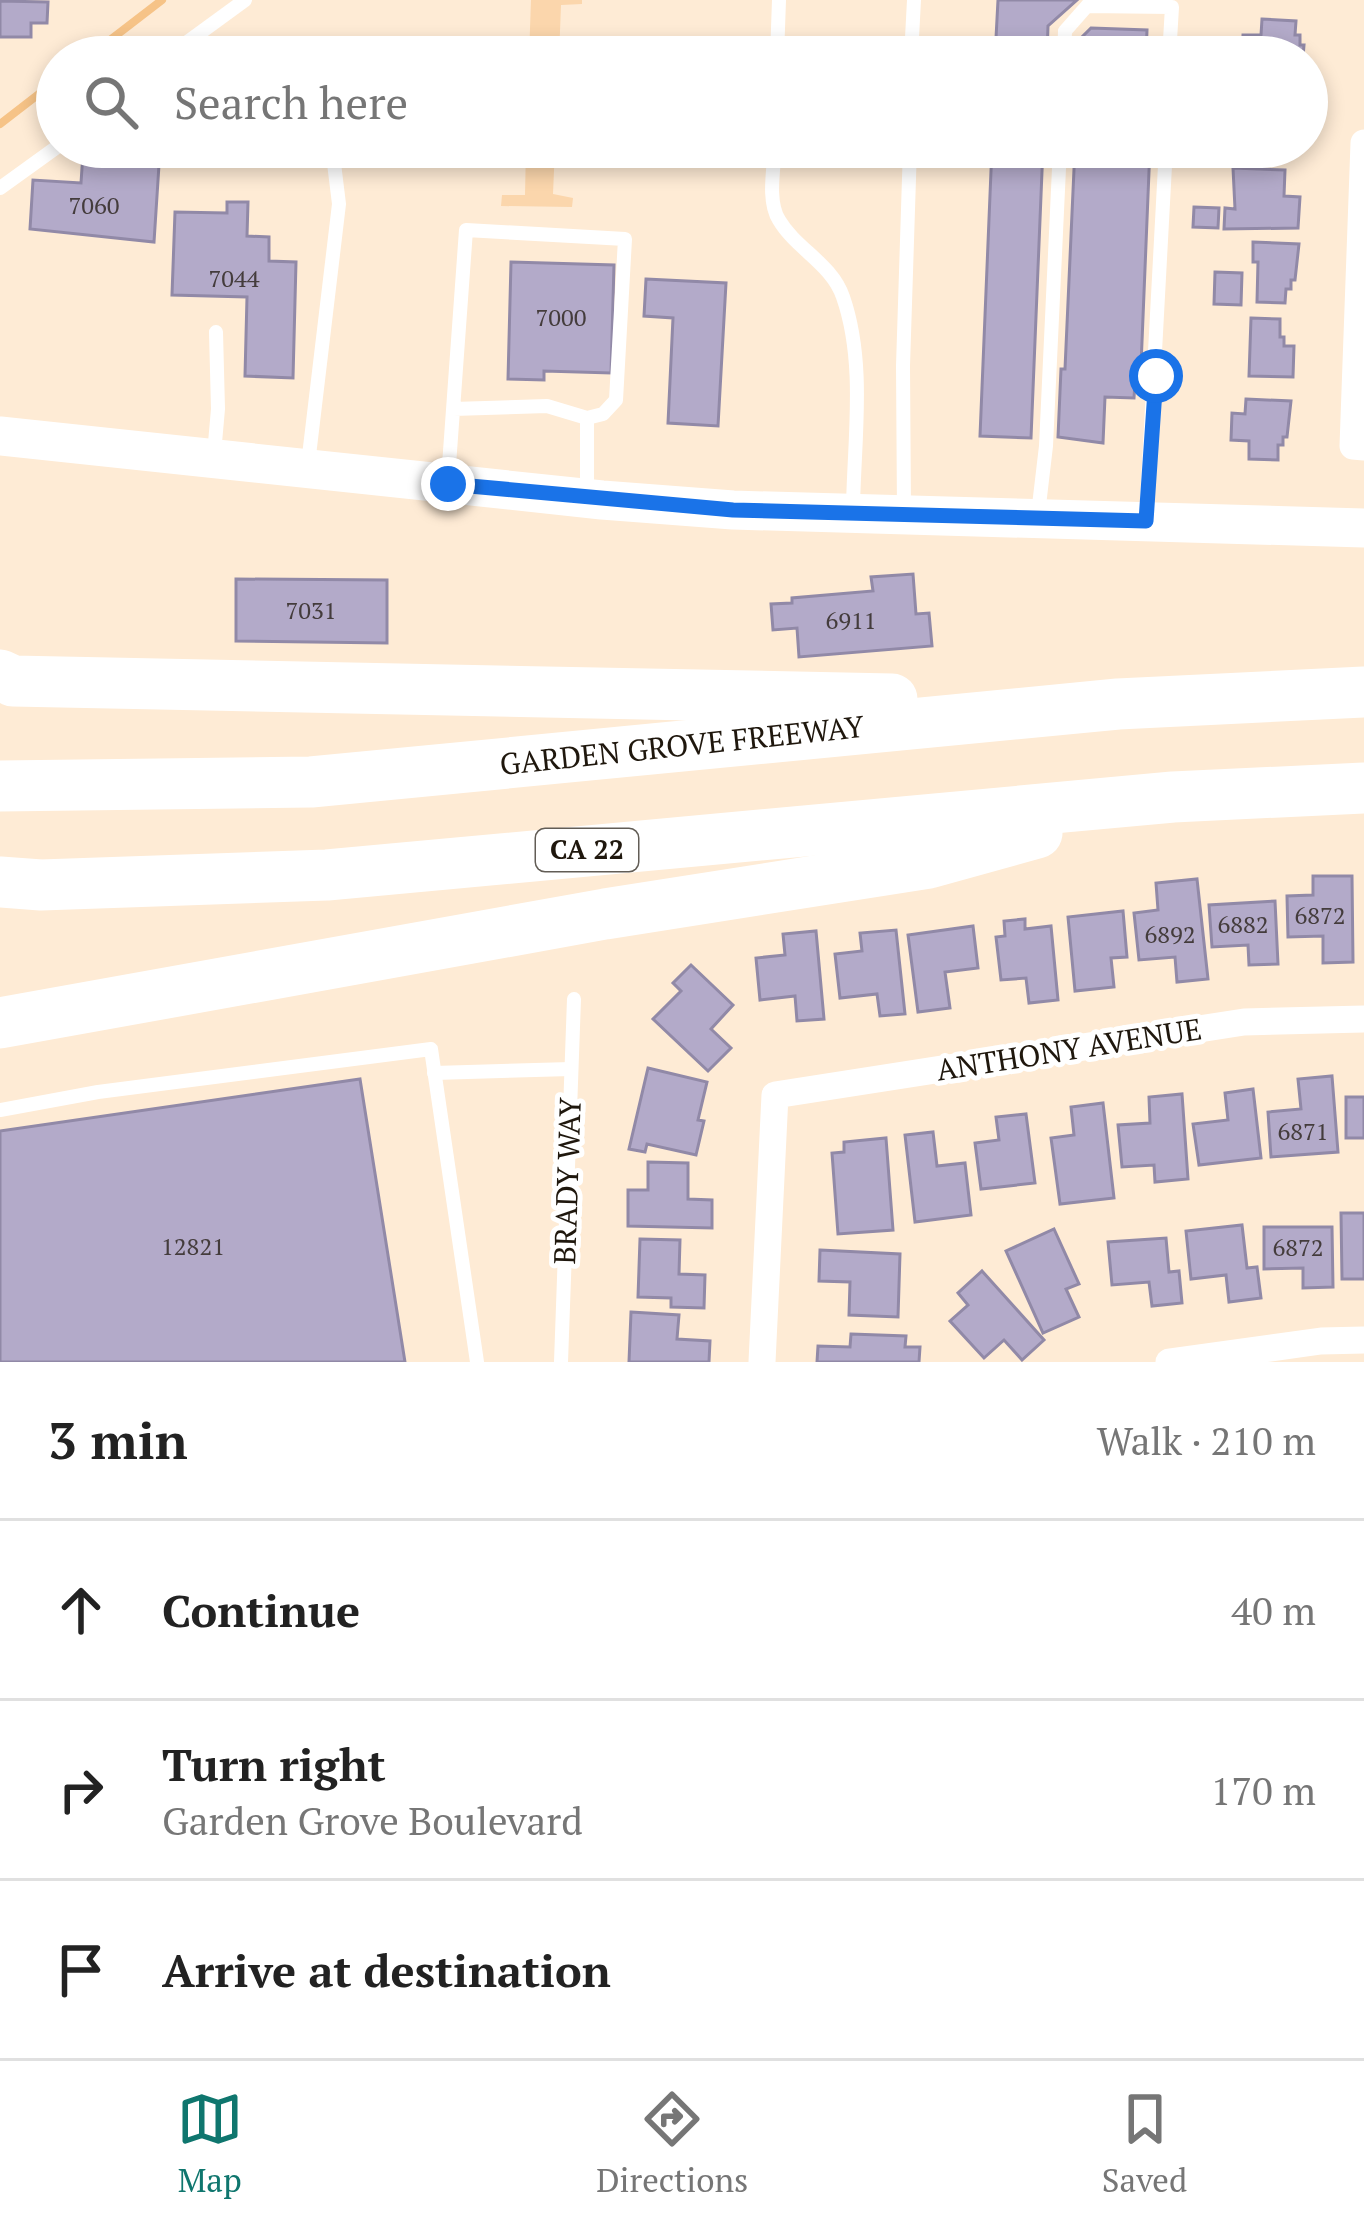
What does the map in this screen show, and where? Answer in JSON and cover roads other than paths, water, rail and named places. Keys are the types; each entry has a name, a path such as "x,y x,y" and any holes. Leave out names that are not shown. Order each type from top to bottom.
{"highway":[{"path":"0,675 13,681 162,686 1118,704"},
{"name":"GARDEN GROVE FREEWAY","path":"0,786 310,782 1118,704 1364,692"},
{"name":"CA 22","path":"0,882 40,885 327,875 1173,797 1364,788"},
{"path":"0,1023 605,914 928,863 1173,797"}],"main road":[{"path":"0,436 586,498 853,514 1364,528"}],"street":[{"path":"1359,447 1364,143"},
{"name":"ANTHONY AVENUE","path":"762,1362 775,1095 1244,1022 1364,1019"},
{"path":"1169,1362 1321,1341 1364,1340"}],"lane":[{"path":"195,36 244,0"},
{"path":"778,36 779,0"},
{"path":"912,36 914,0"},
{"path":"1065,36 1087,6 1172,7 1170,36"},
{"path":"0,188 36,162"},
{"path":"307,469 339,204 335,168"},
{"path":"774,168 778,219 836,280 844,300 856,361 853,514"},
{"path":"904,515 909,168"},
{"path":"1037,519 1046,446 1059,168"},
{"path":"1146,521 1165,168"},
{"path":"448,484 453,410 466,230 625,239 616,400 603,414 587,418 547,406 453,410"},
{"path":"213,459 218,410 216,332"},
{"path":"586,498 587,418"},
{"name":"BRADY WAY","path":"561,1362 574,999"},
{"path":"0,1110 98,1091 431,1049 477,1362"},
{"path":"434,1073 572,1069"}],"waterway":[{"path":"115,36 162,0"},
{"path":"0,124 36,96"}]}
